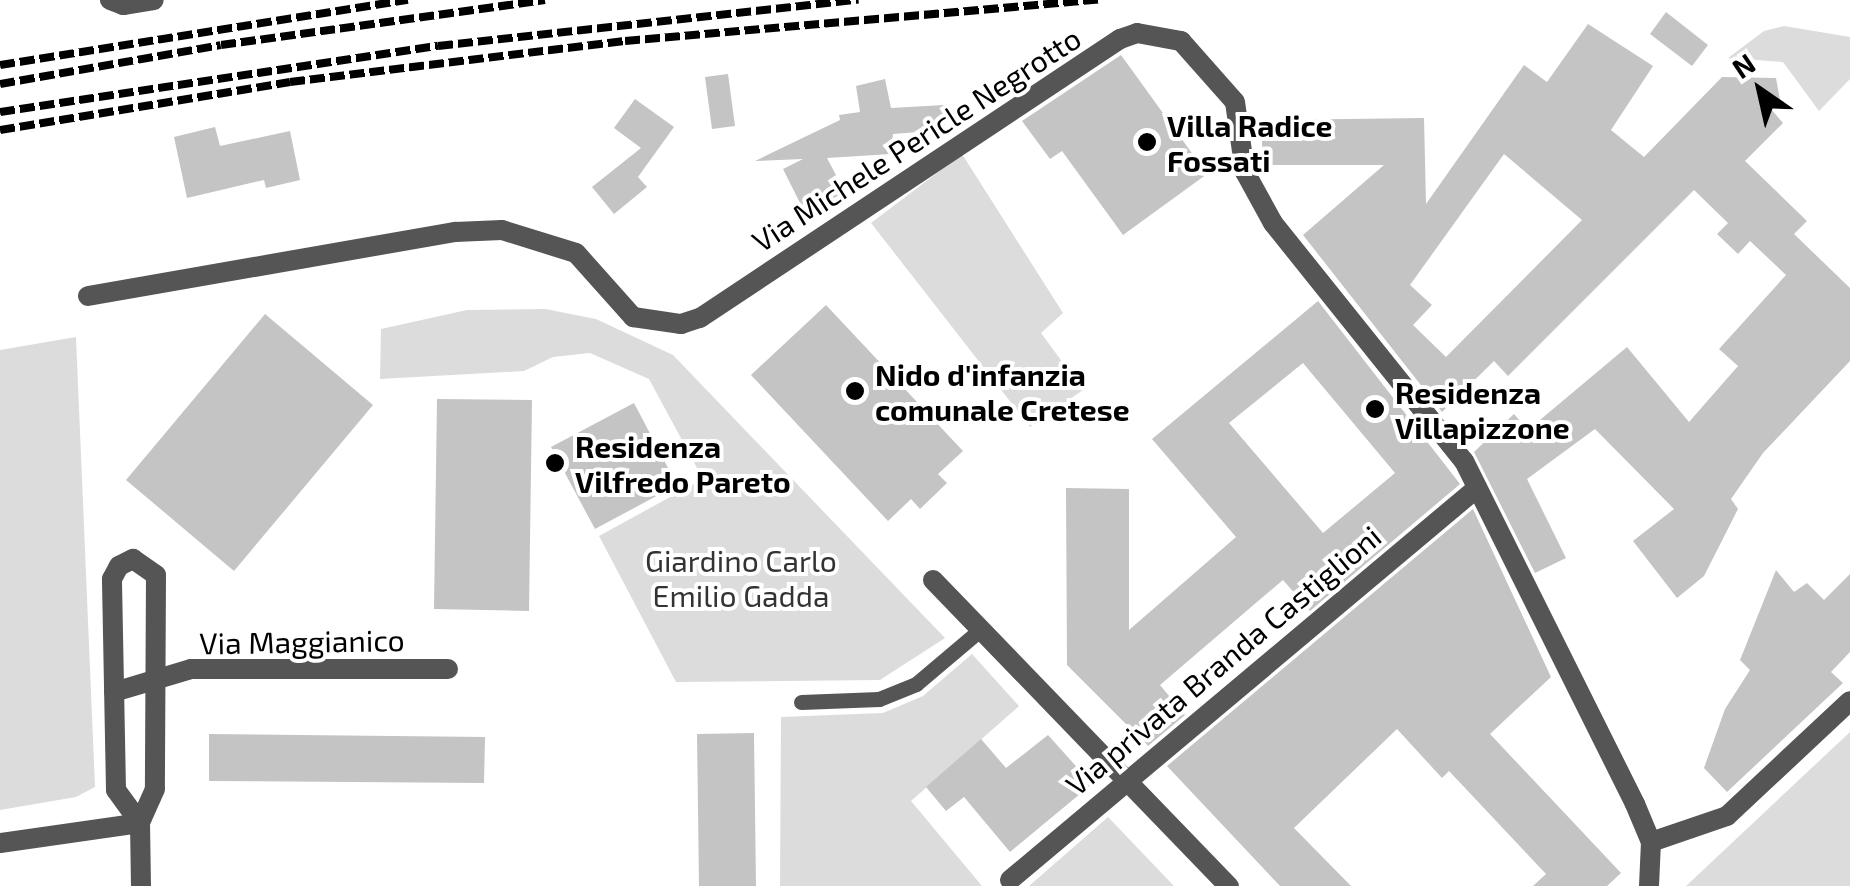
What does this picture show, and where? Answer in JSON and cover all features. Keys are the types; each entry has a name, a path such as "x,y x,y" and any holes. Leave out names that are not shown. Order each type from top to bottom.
{"street":[{"path":"110,0 123,5 154,0"},
{"name":"Via Michele Pericle Negrotto","path":"88,296 454,232 502,230 576,253 634,316 681,324 716,307 1120,39 1161,34 1180,41 1219,77 1235,102 1244,172 1273,223 1326,297 1434,416 1477,488 1651,842"},
{"name":"Via privata Branda Castiglioni","path":"1010,880 1126,778 1477,488"},
{"path":"140,823 116,790 112,579 119,566 134,559 156,575 155,789 140,823 141,886"},
{"path":"932,580 1229,886"},
{"name":"Via Maggianico","path":"114,692 191,669 448,670"},
{"path":"1649,886 1651,842 1727,816 1850,701"},
{"path":"0,843 140,823"}],"lane":[{"path":"801,702 878,699 916,684 980,630"}],"green space":[{"path":"1784,26 1850,37 1850,79 1819,111 1783,62 1728,58 1764,31"},
{"path":"962,154 1063,313 1041,333 1083,390 1030,427 871,223"},
{"name":"Giardino Carlo Emilio Gadda","path":"545,309 596,319 673,355 945,638 880,680 676,682 599,536 703,479 649,379 590,353 553,357 524,371 380,379 381,329 467,310"},
{"path":"76,337 95,787 76,797 0,810 0,350"},
{"path":"972,654 1019,706 911,801 982,886 780,886 781,717 883,713 923,696"},
{"path":"1850,732 1850,886 1686,886"},
{"path":"1108,817 1174,886 1029,886"}],"building":[{"path":"1666,12 1708,45 1692,66 1650,34"},
{"path":"1588,24 1653,66 1611,130 1644,157 1722,77 1776,78 1780,100 1771,109 1783,123 1745,161 1807,221 1794,234 1850,288 1850,361 1763,453 1731,499 1738,509 1704,576 1677,598 1633,541 1674,509 1595,429 1527,479 1566,558 1535,573 1474,452 1514,414 1528,430 1627,347 1689,422 1738,366 1719,349 1786,275 1750,241 1738,254 1717,234 1728,223 1694,190 1508,376 1494,361 1442,412 1303,235 1384,165 1263,165 1261,120 1424,118 1426,204 1524,65 1547,82","holes":["1504,154 1582,220 1446,357 1413,325 1432,305 1410,285"]},
{"name":"Villa Radice Fossati","path":"1121,55 1207,174 1123,235 1062,151 1050,159 1022,121"},
{"path":"728,74 735,126 712,129 705,77"},
{"path":"885,79 891,108 944,105 945,130 893,134 891,154 827,158 845,192 805,213 783,169 803,159 755,161 840,120 839,115 860,112 856,86"},
{"path":"635,99 674,127 638,177 647,187 614,214 592,187 641,148 614,128"},
{"path":"215,127 220,146 290,131 300,180 266,188 264,180 187,198 174,137"},
{"path":"1318,301 1460,484 1310,611 1283,580 1160,685 1185,715 1148,746 1067,665 1066,488 1129,489 1129,630 1236,537 1152,439","holes":["1303,363 1395,473 1323,533 1229,423"]},
{"path":"826,305 963,451 938,474 947,483 920,509 911,499 888,521 751,375"},
{"path":"265,314 373,405 234,571 126,480"},
{"path":"437,399 532,400 529,611 434,609"},
{"path":"634,403 677,485 595,529 551,447"},
{"path":"1473,509 1551,677 1490,734 1621,873 1607,886 1533,886 1546,874 1449,771 1442,778 1397,729 1294,828 1351,886 1280,886 1167,766"},
{"path":"1776,570 1794,592 1807,583 1824,600 1850,574 1850,652 1831,672 1843,683 1727,792 1704,768 1725,709 1750,670 1740,660"},
{"path":"754,733 756,886 699,886 697,734"},
{"path":"209,734 485,737 484,783 209,781"},
{"path":"1048,735 1092,784 1010,852 964,797 946,811 926,787 981,739 1006,768"}],"railway":[{"path":"0,65 408,0"},
{"path":"0,84 221,45 545,0"},
{"path":"0,112 438,46 858,0"},
{"path":"0,130 290,82 625,41 1098,0"}],"place":[{"name":"Villa Radice Fossati","path":"1147,142"},
{"name":"Nido d'infanzia comunale Cretese","path":"855,391"},
{"name":"Residenza Villapizzone","path":"1375,409"},
{"name":"Residenza Vilfredo Pareto","path":"555,463"}]}
